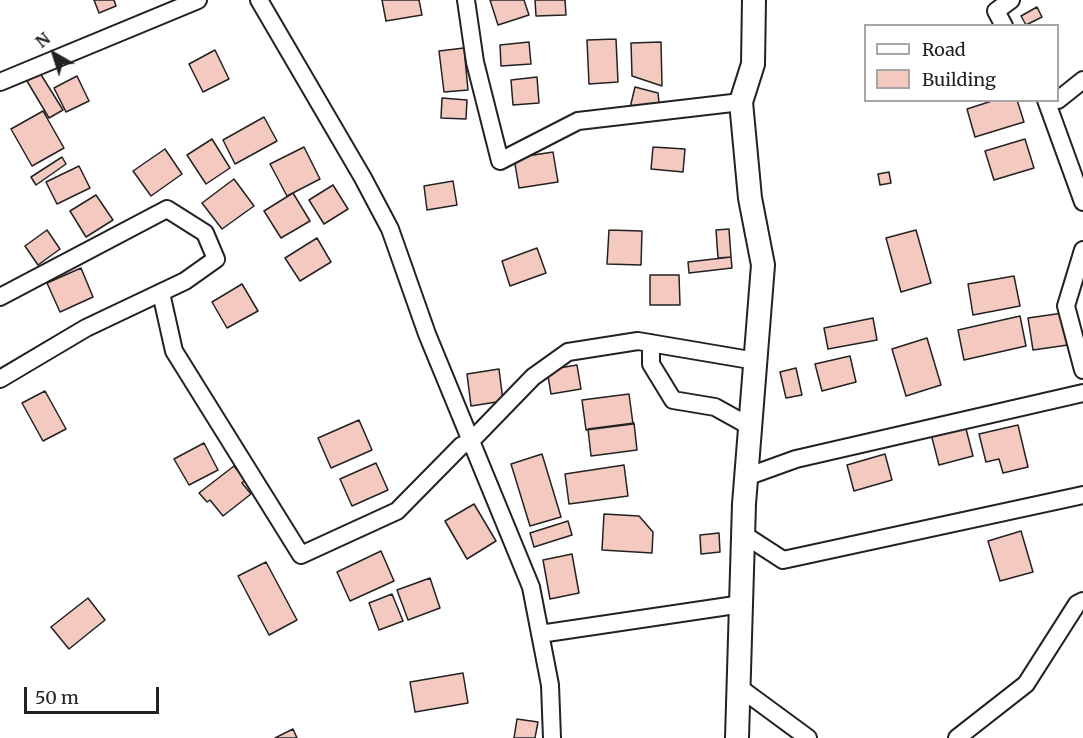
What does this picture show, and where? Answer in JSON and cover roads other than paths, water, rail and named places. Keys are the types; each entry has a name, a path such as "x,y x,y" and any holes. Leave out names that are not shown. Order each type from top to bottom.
{"street":[{"path":"0,82 198,0"},
{"path":"259,0 363,178 390,229 427,334 531,587 550,685 552,738"},
{"path":"466,0 475,62 500,161 578,122 741,102"},
{"path":"737,738 743,534 763,265 750,198 741,102 753,64 754,0"},
{"path":"1003,24 996,10 1011,0"},
{"path":"1059,97 1083,80"},
{"path":"1052,102 1083,202"},
{"path":"0,297 168,209 205,233 216,259 185,281 86,328 0,379"},
{"path":"1083,250 1066,306 1083,370"},
{"path":"161,293 174,351 301,555 397,511 461,446 471,441 533,377 568,352 638,341 756,361"},
{"path":"651,344 651,364 672,400 715,407 751,427"},
{"path":"747,477 796,459 1083,393"},
{"path":"743,534 783,560 1083,495"},
{"path":"957,738 1026,684 1077,604 1083,601"},
{"path":"540,634 742,603"},
{"path":"740,688 808,738"}]}
